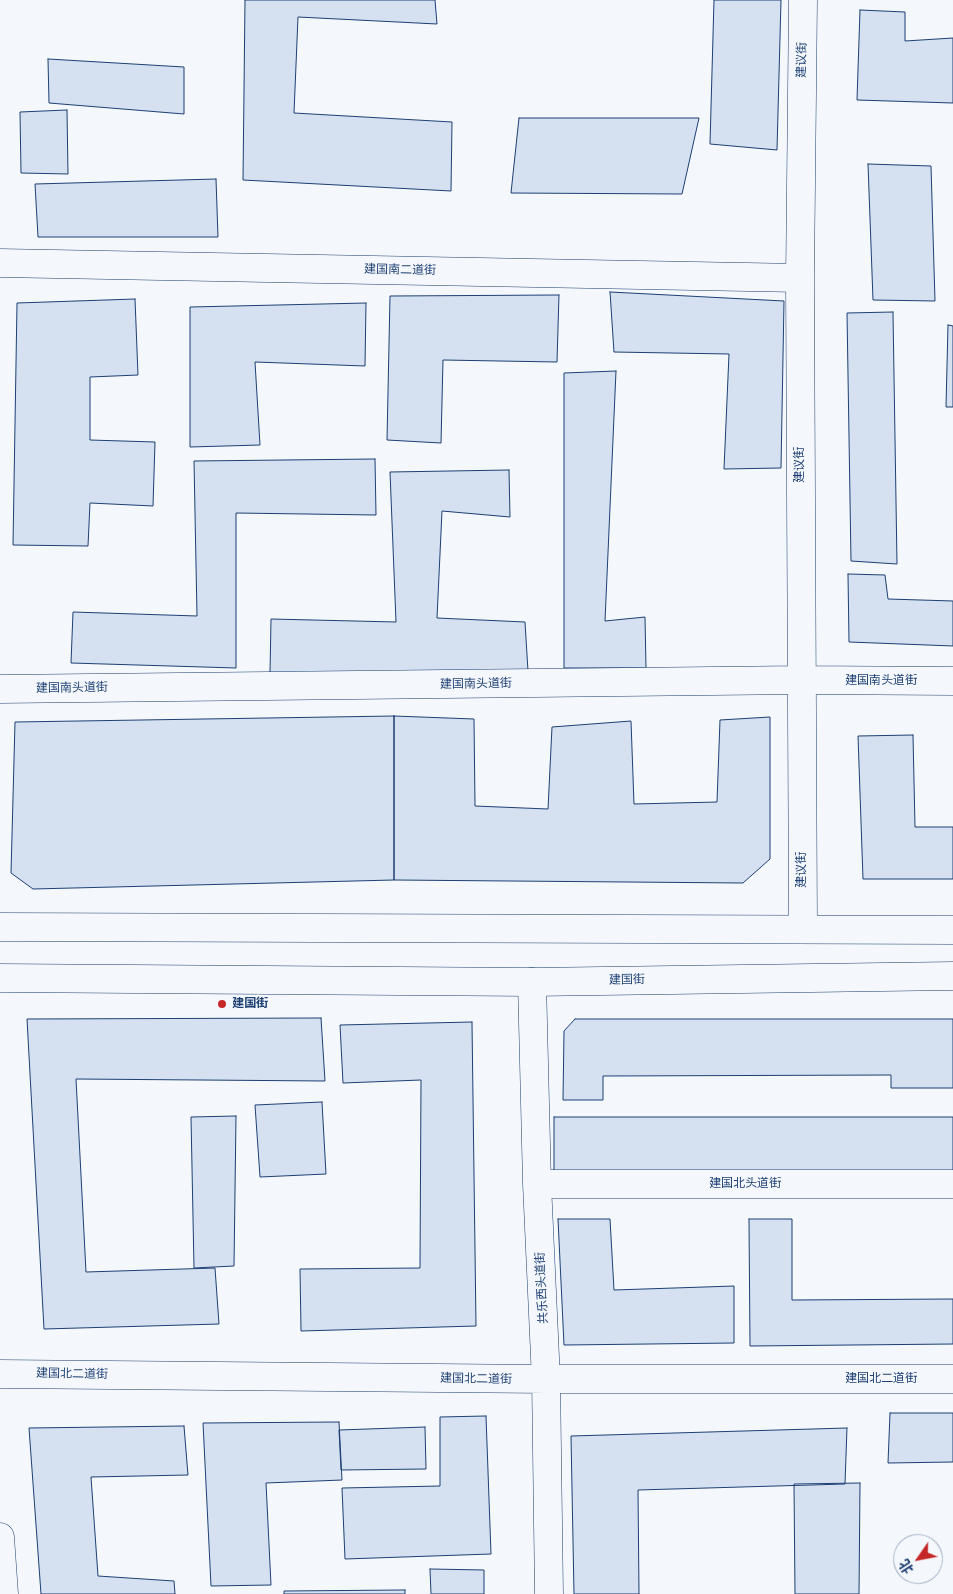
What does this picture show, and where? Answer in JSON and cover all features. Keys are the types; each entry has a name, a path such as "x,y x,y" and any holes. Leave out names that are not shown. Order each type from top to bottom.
{"street":[{"name":"建议街","path":"803,0 800,278 803,929"},
{"name":"建国南二道街","path":"0,263 800,278"},
{"name":"建国南头道街","path":"0,689 801,680 953,681"},
{"path":"0,927 953,930"},
{"name":"建国街","path":"0,978 532,982 953,976"},
{"name":"共乐西头道街","path":"532,982 537,1184 546,1380 549,1594"},
{"name":"建国北头道街","path":"537,1184 953,1184"},
{"name":"建国北二道街","path":"0,1374 546,1380 953,1380"},
{"path":"0,1537 4,1594"}],"building":[{"path":"245,0 435,0 437,24 298,17 294,113 452,122 451,191 243,180"},
{"path":"714,0 781,0 777,150 710,144"},
{"path":"860,10 905,12 905,41 953,38 953,103 857,100"},
{"path":"48,59 184,67 184,114 49,103"},
{"path":"67,110 68,174 21,173 20,112"},
{"path":"519,118 699,118 682,194 511,193"},
{"path":"868,164 931,166 935,301 873,300"},
{"path":"216,179 218,237 38,237 35,184"},
{"path":"610,292 784,301 781,468 724,469 729,354 614,352"},
{"path":"559,295 557,362 443,360 441,443 387,440 390,296"},
{"path":"135,299 138,375 90,377 90,440 155,442 153,506 90,503 88,546 13,545 17,303"},
{"path":"366,303 365,366 255,362 260,445 190,447 190,307"},
{"path":"893,312 897,564 851,561 847,313"},
{"path":"948,325 953,326 953,407 946,407"},
{"path":"616,371 605,621 645,617 646,668 564,668 564,373"},
{"path":"375,459 376,515 236,513 236,668 71,663 73,612 197,616 194,461"},
{"path":"509,470 510,517 442,511 437,618 525,622 528,671 270,673 271,619 396,622 390,472"},
{"path":"848,574 885,575 888,599 953,601 953,646 849,642"},
{"path":"394,716 394,880 33,889 11,873 15,722"},
{"path":"394,716 474,719 475,806 548,809 552,727 631,721 634,804 717,802 720,720 770,717 770,859 743,883 394,880"},
{"path":"913,735 915,827 953,827 953,879 863,879 858,736"},
{"path":"321,1018 325,1081 76,1079 86,1272 215,1268 219,1324 44,1329 27,1019"},
{"path":"575,1019 953,1019 953,1088 891,1088 891,1075 603,1076 603,1100 563,1100 564,1031"},
{"path":"472,1022 476,1326 301,1331 300,1269 420,1268 421,1080 343,1083 340,1025"},
{"path":"322,1102 326,1174 260,1177 255,1105"},
{"path":"236,1116 234,1266 194,1268 191,1117"},
{"path":"554,1117 953,1117 953,1173 554,1175"},
{"path":"558,1219 610,1219 614,1290 734,1286 734,1343 564,1345"},
{"path":"749,1219 792,1219 792,1300 953,1299 953,1344 750,1346"},
{"path":"890,1413 953,1413 953,1462 888,1463"},
{"path":"486,1416 491,1554 345,1559 342,1488 440,1486 440,1417"},
{"path":"339,1422 342,1480 266,1483 271,1585 211,1586 203,1423"},
{"path":"184,1426 188,1475 91,1477 98,1576 174,1581 175,1594 41,1594 29,1428"},
{"path":"425,1427 426,1469 341,1470 339,1430"},
{"path":"847,1428 845,1484 638,1490 639,1594 574,1594 571,1436"},
{"path":"860,1483 859,1594 795,1594 794,1484"},
{"path":"430,1569 484,1570 484,1594 431,1594"},
{"path":"405,1590 405,1594 284,1594 284,1591"}],"place":[{"name":"建国街","path":"222,1004"}]}
